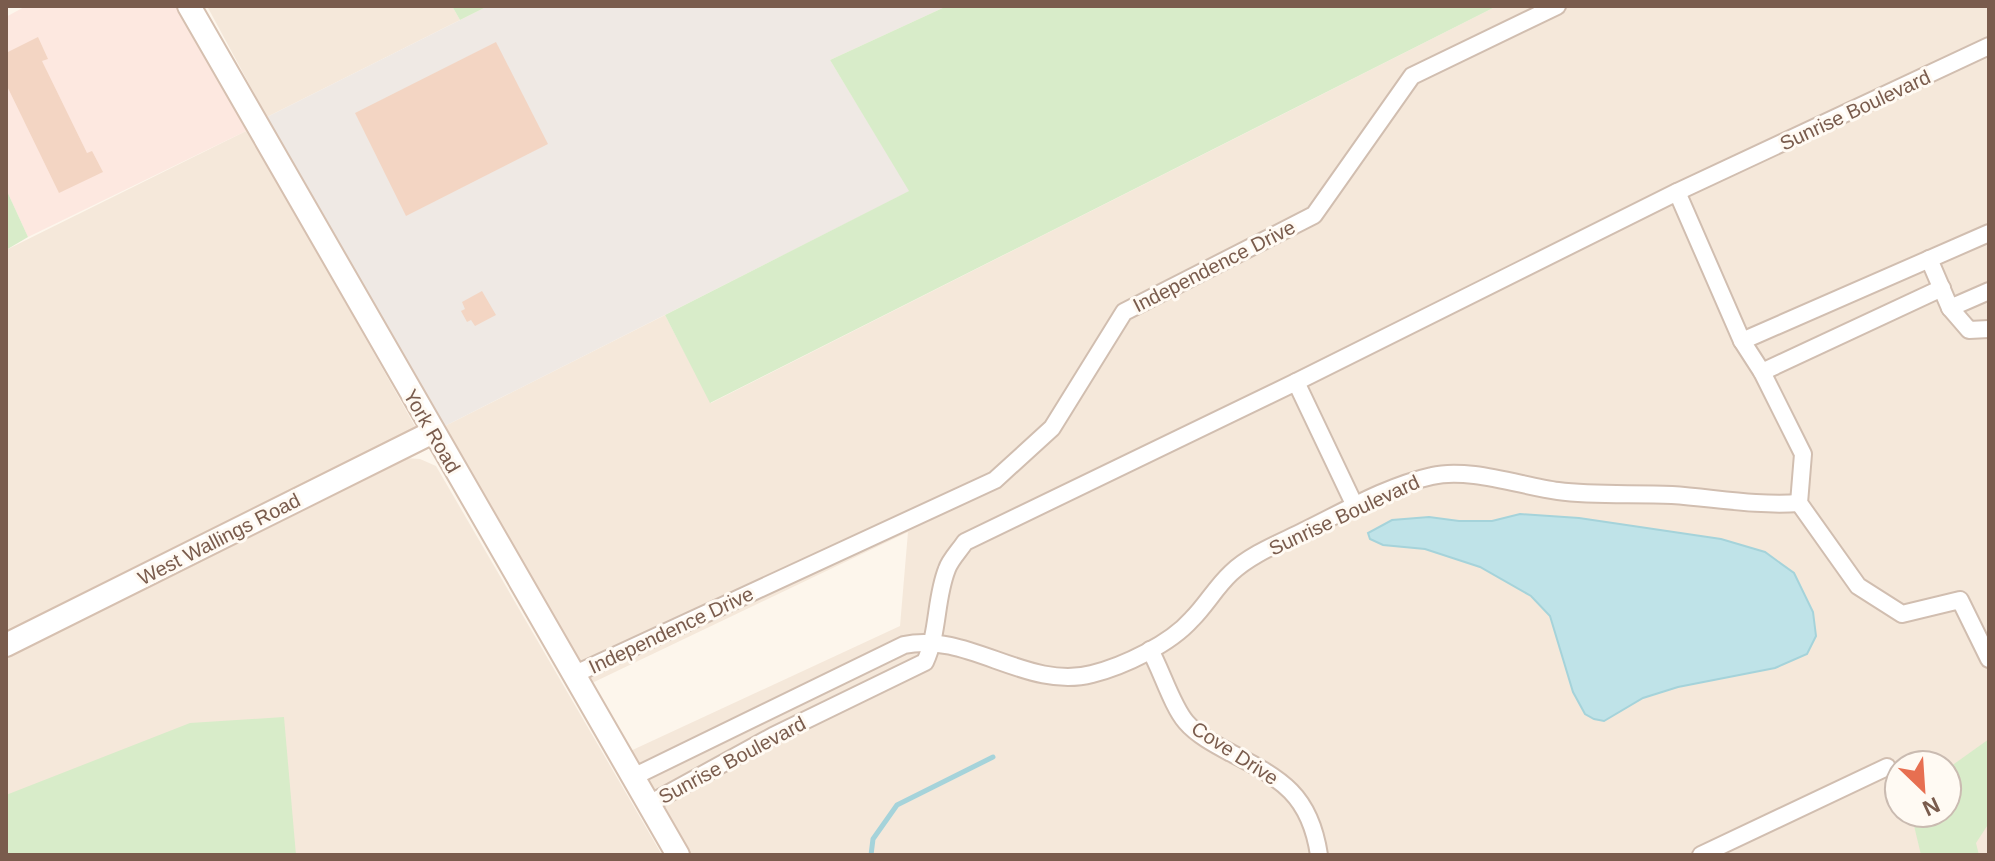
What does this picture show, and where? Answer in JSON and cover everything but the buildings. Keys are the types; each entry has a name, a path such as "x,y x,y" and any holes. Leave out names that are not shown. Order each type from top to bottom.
{"street":[{"name":"York Road","path":"189,6 678,855"},
{"name":"Independence Drive","path":"573,675 995,480 1052,428 1124,312 1314,215 1412,76 1557,6"},
{"name":"Sunrise Boulevard","path":"649,804 773,736 925,662 934,642 935,620 947,567 965,542 1296,382 1677,192 1989,46"},
{"path":"1677,192 1742,341 1762,372 1803,454 1799,503 1858,586 1902,614 1960,600 1989,659"},
{"path":"1742,341 1989,233"},
{"path":"1929,259 1950,308 1969,330 1989,329"},
{"path":"1762,372 1942,288"},
{"path":"1950,308 1989,291"},
{"path":"1296,382 1355,506"},
{"name":"West Wallings Road","path":"6,645 433,432"},
{"name":"Sunrise Boulevard","path":"633,777 904,645 934,642 1033,672 1069,678 1093,674 1172,638 1192,620 1232,572 1268,549 1404,484 1435,475 1466,475 1559,491 1726,499 1755,504 1799,503"},
{"name":"Cove Drive","path":"1150,650 1185,721 1222,749 1262,769 1300,800 1313,824 1319,855"},
{"path":"1701,855 1883,769"}],"shaded area":[{"path":"26,6 177,6 248,130 28,237 6,189 6,17"},
{"path":"207,6 452,6 460,20 267,117"},
{"path":"488,6 947,6 830,60 910,191 439,429 267,117"},
{"path":"1497,6 1989,6 1989,855 691,855 667,811 626,753 900,626 908,532 592,683 493,513 439,429 665,315 711,403"},
{"path":"248,130 416,428 6,633 6,250"},
{"path":"405,458 420,459 436,466 662,855 6,855 6,656"}],"green space":[{"path":"452,6 488,6 460,20"},
{"path":"947,6 1497,6 710,403 665,315 909,191 830,60"},
{"path":"6,189 28,237 6,250"},
{"path":"284,717 296,855 6,855 6,795 190,723"},
{"path":"1989,739 1989,823 1976,843 1979,855 1921,855 1915,829 1963,829 1963,758"}],"water":[{"path":"1520,514 1579,518 1721,539 1765,552 1794,573 1813,612 1816,636 1807,654 1775,668 1678,687 1643,698 1604,721 1594,719 1585,714 1573,692 1550,616 1531,596 1480,567 1425,549 1383,545 1370,539 1368,533 1392,520 1429,517 1492,521"}],"waterway":[{"path":"871,855 873,839 897,805 993,757"}]}
